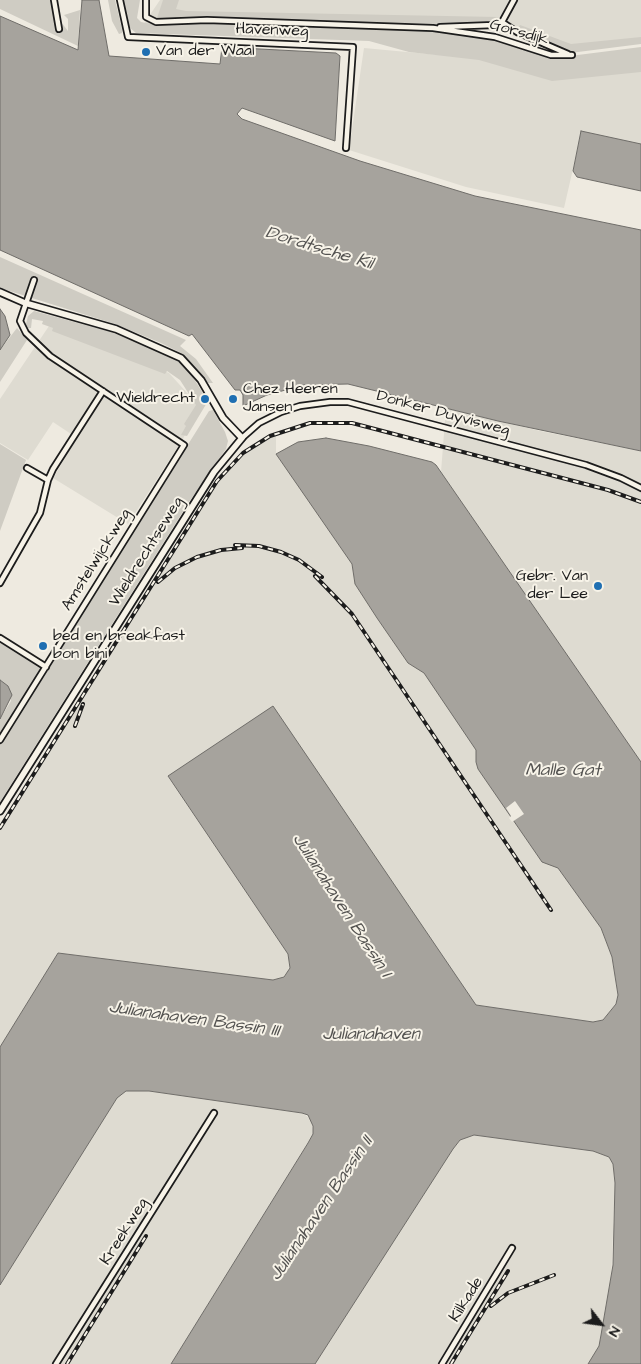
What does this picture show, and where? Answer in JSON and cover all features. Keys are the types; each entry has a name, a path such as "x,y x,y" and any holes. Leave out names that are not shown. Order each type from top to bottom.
{"street":[{"path":"54,0 59,29"},
{"name":"Havenweg","path":"120,0 128,37 353,47 346,148"},
{"name":"Gorsdijk","path":"146,0 146,17 156,22 207,20 433,28 494,25 502,22 517,32 572,55 551,55 495,37 433,28"},
{"path":"502,22 514,0"},
{"path":"0,583 40,513 48,480 103,391 50,356 26,333 20,320 34,280"},
{"path":"0,292 25,303 116,329 169,350 181,358 201,380 223,418 242,438"},
{"name":"Amstelwijckweg","path":"0,740 184,445 103,391"},
{"name":"Donker Duyvisweg","path":"242,438 259,423 281,412 300,406 348,402 586,465 621,478 641,488"},
{"name":"Wieldrechtseweg","path":"0,811 214,472 242,438"},
{"path":"27,468 48,480"},
{"path":"0,638 46,667"},
{"name":"Kreekweg","path":"56,1364 214,1113"},
{"name":"Kilkade","path":"442,1364 512,1248"}],"shaded area":[{"path":"0,0 51,0 54,13 68,31 68,19 64,15 80,10 78,46 0,9"},
{"path":"108,0 115,0 122,33 119,34 112,21"},
{"path":"123,0 140,0 137,18 141,22 151,24 229,23 427,28 497,40 554,58 641,47 641,72 552,81 479,60 409,52 369,41 136,33 129,27"},
{"path":"160,0 641,0 641,38 574,49 477,28 139,31"},
{"path":"163,0 179,0 176,9 186,11 498,17 496,20 487,22 438,24 157,18"},
{"path":"520,25 571,44 641,37 641,44 570,53 517,30"},
{"path":"364,48 504,61 641,68 641,147 581,134 564,208 466,187 349,150"},
{"path":"0,257 186,340 180,346 196,359 213,383 208,383 183,354 161,343 115,324 0,288"},
{"path":"34,311 111,332 169,355 187,368 208,401 187,436 181,435 186,426 184,424 196,405 180,380 167,371 165,374 52,331 53,328 42,324 43,321 32,319 31,328 28,328 26,324 28,316"},
{"path":"49,326 169,373 198,405 183,439 128,524 53,478 77,438 53,422 28,460 0,443 0,399"},
{"path":"17,328 27,340 0,382 0,350"},
{"path":"446,408 540,431 641,451 641,762 441,472"},
{"path":"213,410 228,441 226,449 189,502 0,802 0,744 209,411"},
{"path":"276,433 276,454 352,564 355,584 377,618 408,663 421,670 429,679 476,750 478,769 537,855 558,868 601,928 612,957 618,995 616,1004 603,1020 593,1022 476,1005 273,707 168,777 288,954 290,961 288,972 280,979 273,980 58,953 0,1047 0,828 211,490 239,457"},
{"path":"0,444 26,460 0,531"},
{"path":"0,642 40,667 41,670 0,735 0,719 11,701 8,686 0,680"},
{"path":"133,1090 302,1113 311,1119 313,1134 171,1364 0,1364 0,1285 117,1098 122,1092"},
{"path":"474,1135 593,1151 609,1157 613,1164 615,1183 611,1281 599,1346 588,1364 315,1364 453,1149 460,1140"}],"water":[{"name":"Dordtsche Kil","path":"82,0 99,0 109,56 220,64 222,47 336,53 340,56 335,141 242,108 237,114 242,119 360,161 475,196 641,230 641,451 498,421 348,384 304,385 267,395 243,406 243,395 240,390 235,390 192,334 189,336 0,250 0,16 78,50"},
{"path":"581,131 641,144 641,191 577,177 573,171"},
{"path":"0,309 5,316 10,335 0,350"},
{"name":"Julianahaven","path":"326,438 369,446 432,462 436,465 641,762 641,1364 588,1364 599,1346 613,1265 615,1183 613,1164 609,1157 593,1151 474,1135 460,1140 453,1149 315,1364 171,1364 308,1143 313,1134 313,1126 308,1115 302,1113 149,1091 126,1091 117,1098 0,1285 0,1047 58,953 273,980 284,977 290,968 288,954 168,776 273,706 476,1005 593,1022 603,1020 616,1004 618,995 612,957 601,928 558,868 542,862 478,769 476,750 424,673 408,663 377,618 355,584 352,564 276,454 298,442"},
{"path":"0,680 8,686 12,695 0,719"}],"pier":[{"path":"515,801 524,814 512,822 506,808"}],"railway":[{"path":"0,828 217,481 243,453 270,436 310,423 352,423 608,490 641,502"},
{"path":"235,545 259,546 281,552 299,560 322,577"},
{"path":"158,582 175,568 197,557 221,550 242,548"},
{"path":"315,576 352,614 551,910"},
{"path":"75,726 83,704"},
{"path":"67,1364 146,1236"},
{"path":"451,1364 508,1271"},
{"path":"491,1306 508,1293 554,1275"}],"place":[{"name":"Van der Waal","path":"146,52"},
{"name":"Wieldrecht","path":"205,399"},
{"name":"Chez Heeren Jansen","path":"233,399"},
{"name":"Gebr. Van der Lee","path":"598,586"},
{"name":"bed en breakfast bon bini","path":"43,646"}],"water label":[{"name":"Malle Gat","path":"563,771"},
{"name":"Julianahaven Bassin I","path":"341,906"},
{"name":"Julianahaven Bassin III","path":"194,1020"},
{"name":"Julianahaven Bassin II","path":"322,1209"}]}
